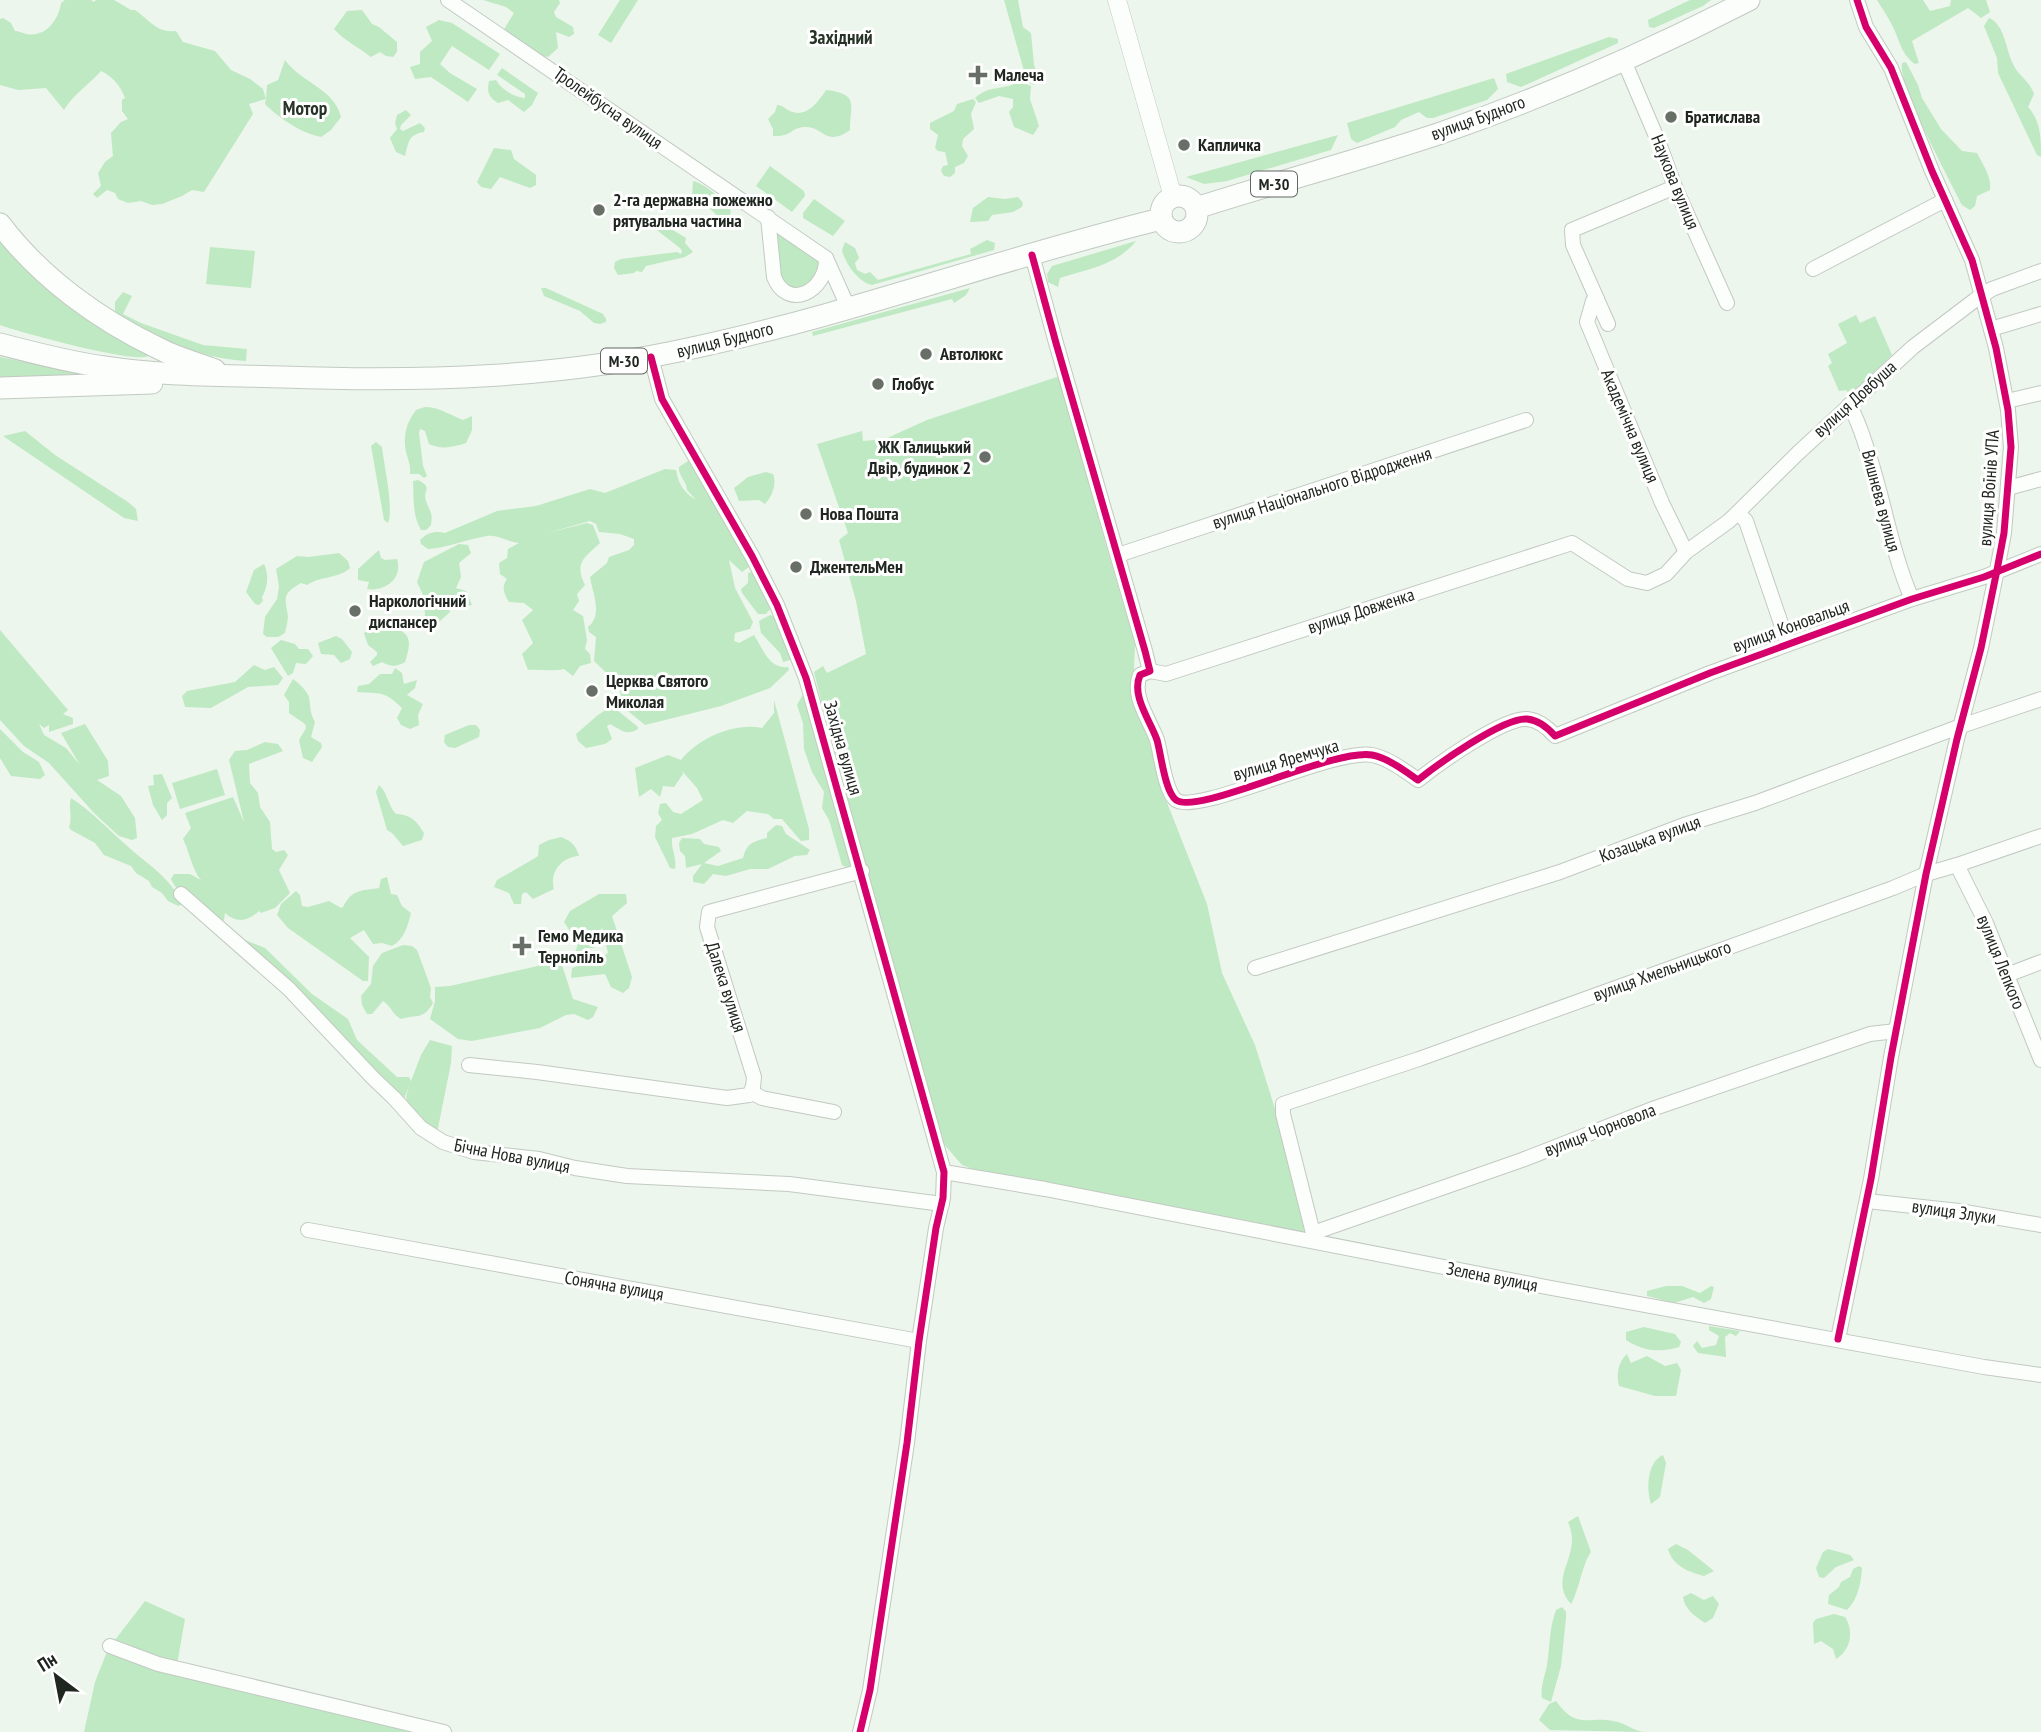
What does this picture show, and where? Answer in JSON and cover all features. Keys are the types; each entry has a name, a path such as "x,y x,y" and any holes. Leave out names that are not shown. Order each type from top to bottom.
{"highway":[{"name":"вулиця Будного","path":"1196,208 1444,131 1624,61 1749,0"},
{"path":"1173,197 1184,197 1196,208 1195,223 1183,232 1169,230 1161,219 1162,208 1173,197"},
{"name":"вулиця Будного","path":"233,377 395,380 472,378 571,369 651,357 745,335 1161,219"},
{"path":"0,224 13,242 42,271 82,304 161,350 233,377"},
{"name":"М-30","path":"0,344 104,367 233,377"},
{"name":"М-30","path":"0,388 148,383 203,376"}],"main road":[{"path":"1117,0 1173,197"}],"street":[{"name":"Тролейбусна вулиця","path":"449,0 826,258"},
{"name":"вулиця Воїнів УПА","path":"1838,1339 1867,1201 1926,874 1981,648 1997,570 2004,533 2011,447 2007,401 1972,260 1891,68 1866,27 1857,0"},
{"name":"Наукова вулиця","path":"1624,61 1675,187 1727,303"},
{"path":"1608,324 1573,245 1572,230 1675,187"},
{"path":"1813,269 1945,200"},
{"path":"768,217 774,277 784,292 795,295 808,292 820,284 826,270 826,258"},
{"path":"1032,255 1150,671"},
{"path":"826,258 848,307"},
{"name":"вулиця Довбуша","path":"1572,542 1628,579 1647,583 1666,574 1686,552 1738,513 1913,347 1992,289 2041,271"},
{"name":"Академічна вулиця","path":"1597,299 1593,302 1587,322 1662,503 1686,552"},
{"path":"1991,329 2041,314"},
{"name":"Західна вулиця","path":"651,357 662,399 737,527 777,605 793,643 826,741 944,1172 942,1204 919,1341 907,1443 870,1690 860,1732"},
{"path":"2007,401 2041,393"},
{"name":"Вишнева вулиця","path":"1849,405 1874,469 1900,571 1912,599"},
{"name":"вулиця Національного Відродження","path":"1118,555 1526,420"},
{"path":"2008,488 2041,479"},
{"path":"1738,513 1746,521 1788,645"},
{"name":"вулиця Довженка","path":"1150,671 1166,674 1572,542"},
{"name":"вулиця Коновальця","path":"1555,736 1788,645 1912,599 1984,577 2041,554"},
{"name":"вулиця Яремчука","path":"1150,671 1140,675 1137,683 1139,695 1160,750 1169,793 1183,804 1323,763 1364,754 1386,761 1419,780 1452,754 1517,720 1529,719 1548,728 1555,736"},
{"name":"Козацька вулиця","path":"1255,968 1560,872 1684,825 1755,803 2041,699"},
{"name":"вулиця Хмельницького","path":"1313,1238 1283,1114 1283,1104 1432,1055 1926,874 2041,836"},
{"name":"вулиця Лепкого","path":"1957,865 1981,911 2041,1060"},
{"name":"Далека вулиця","path":"751,1092 754,1077 707,927 709,912 862,871"},
{"name":"Бічна Нова вулиця","path":"181,894 289,989 421,1129 452,1146 474,1152 539,1159 627,1176 789,1184 942,1204"},
{"path":"2007,975 2041,962"},
{"name":"вулиця Чорновола","path":"1313,1238 1745,1076 1870,1034 1896,1031"},
{"path":"469,1065 727,1098 741,1098 751,1092 762,1098 834,1112"},
{"name":"Зелена вулиця","path":"944,1172 1313,1238 1546,1287 1984,1367 2041,1375"},
{"name":"вулиця Злуки","path":"1867,1201 1959,1211 2041,1225"},
{"name":"Сонячна вулиця","path":"308,1230 919,1341"},
{"path":"110,1646 158,1664 444,1732"}],"green space":[{"path":"65,0 114,0 135,10 158,28 176,31 183,42 215,51 231,70 263,89 266,99 249,104 253,114 204,192 192,190 162,204 152,205 141,201 128,203 107,190 97,198 93,194 101,186 98,173 113,156 111,133 121,122 128,119 122,111 122,100 125,98 121,89 101,71 64,110 46,88 18,90 0,85 0,19 11,23 15,31 26,34 40,33 54,21 61,3"},
{"path":"483,0 559,0 554,12 556,17 573,27 574,34 569,37 556,32 558,48 548,57 539,55 503,31 514,13 506,7"},
{"path":"620,0 638,0 611,43 598,35"},
{"path":"1004,0 1018,0 1023,27 1031,33 1034,65 1038,76 1034,85 1029,83 1028,75 1024,71"},
{"path":"1690,0 1711,0 1654,28 1649,27 1648,20"},
{"path":"1877,0 1923,0 1930,11 1950,6 1951,0 1986,0 1990,12 1981,18 1968,8 1912,41 1919,63 1915,64 1903,51"},
{"path":"362,10 372,24 397,42 397,52 393,57 380,52 371,57 334,29 347,11"},
{"path":"1989,18 1998,25 2014,67 2030,85 2034,94 2028,107 2038,124 2041,157 2037,155 1998,73 1997,58 1984,26"},
{"path":"439,20 452,23 500,54 489,70 452,46 440,64 477,89 468,102 431,77 415,79 410,67 420,64 420,52 432,41 426,27"},
{"path":"1609,37 1618,39 1618,43 1521,87 1507,82 1506,74"},
{"path":"285,60 291,68 332,99 341,117 331,130 321,137 306,132 284,120 265,104 267,85 278,80"},
{"path":"1906,62 1922,98 1941,129 1962,151 1977,153 1990,180 1990,190 1977,196 1975,206 1970,210 1962,205 1916,111 1903,74 1902,63"},
{"path":"502,68 538,93 532,105 524,112 508,100 498,103 489,94 489,81 496,80 509,92 525,98 525,94 497,75"},
{"path":"1494,78 1498,89 1487,100 1433,118 1427,118 1419,112 1401,120 1395,127 1357,143 1351,139 1347,123"},
{"path":"1018,81 1031,86 1030,99 1039,126 1033,135 1014,127 1009,112 1013,107 1013,99 999,96 979,103 975,98 986,91"},
{"path":"826,90 844,94 849,98 850,130 835,137 804,127 784,135 773,136 768,119 775,112 777,105 793,112 803,112 816,103"},
{"path":"973,99 976,102 971,114 974,129 963,139 962,146 968,156 964,163 955,167 955,173 950,177 944,176 941,171 943,166 948,165 945,152 935,148 938,135 930,129 930,123 954,111 957,104"},
{"path":"406,110 411,115 400,129 403,131 420,123 425,128 424,132 410,140 405,156 396,152 390,138 397,129 397,115"},
{"path":"1338,135 1331,150 1227,181 1204,184 1186,177"},
{"path":"494,148 511,150 514,159 536,175 536,185 530,188 500,177 491,189 481,187 477,182"},
{"path":"770,166 804,191 805,196 792,212 756,186"},
{"path":"693,181 724,202 731,211 729,217 721,219 705,204 692,197"},
{"path":"988,197 1018,197 1023,203 1022,207 1013,212 992,215 988,221 970,222 973,208"},
{"path":"814,199 845,221 833,236 803,218 803,213"},
{"path":"649,218 659,218 686,238 685,243 693,252 685,257 646,266 642,272 618,275 614,268 615,262 621,259 677,252 681,254 680,248 649,224"},
{"path":"0,231 150,352 148,356 122,356 100,352 0,325"},
{"path":"776,233 822,265 812,283 797,289 785,286 780,277"},
{"path":"987,240 995,243 994,250 872,285 853,271 842,250 845,242 855,248 859,258 855,263 857,270 865,274 870,272 878,280 971,254 970,249"},
{"path":"1136,241 1111,261 1060,278 1058,287 1048,282 1047,274 1052,266"},
{"path":"210,247 255,251 251,288 206,284"},
{"path":"541,288 603,314 606,322 594,323 580,311 544,296"},
{"path":"970,288 966,295 954,303 952,299 813,336 812,332"},
{"path":"123,292 132,296 123,314 203,345 247,349 246,361 194,351 115,315 115,302"},
{"path":"1856,315 1860,323 1875,316 1892,355 1850,395 1846,390 1839,391 1828,366 1832,363 1828,354 1847,343 1838,324"},
{"path":"0,357 94,376 0,381"},
{"path":"1060,376 1135,644 1133,693 1146,728 1164,795 1207,904 1222,973 1255,1045 1281,1128 1309,1230 1302,1233 985,1174 962,1165 943,1143 814,672 823,666 827,673 866,654 856,601 839,540 848,533 817,444 862,431 863,441 885,439 927,420"},
{"path":"425,407 463,420 472,416 472,430 466,443 443,447 429,444 425,431 420,429 423,466 427,476 424,478 419,474 410,474 405,441 406,430 413,415 416,410"},
{"path":"25,431 55,455 128,502 136,509 138,521 124,518 3,436"},
{"path":"376,442 382,447 388,486 388,523 384,520 371,446"},
{"path":"688,461 706,475 748,557 749,567 742,572 729,560 735,588 753,622 750,629 735,633 734,641 739,643 754,635 771,661 781,667 788,667 789,670 770,688 721,706 645,725 623,707 619,685 594,661 596,637 589,632 588,627 595,617 596,604 590,577 607,563 609,557 629,550 634,545 634,539 620,534 599,532 596,524 590,521 547,533 587,523 593,525 600,543 582,561 580,571 585,585 577,594 579,601 573,610 583,616 587,640 585,649 590,654 591,663 580,666 573,676 564,669 528,670 522,654 533,643 522,620 533,610 524,603 509,602 504,591 507,579 500,574 499,563 507,558 508,549 519,543 491,536 428,549 421,544 420,540 429,534 445,533 497,511 536,506 590,489 605,493 665,469 676,470 682,487 696,500 687,490 679,470 679,467"},
{"path":"766,472 773,474 774,486 765,504 759,500 739,501 734,488 748,477"},
{"path":"418,480 427,487 425,497 431,514 431,525 426,530 421,530 415,512 413,481"},
{"path":"459,544 468,545 471,553 459,563 461,577 456,588 466,591 472,605 456,609 445,599 440,604 448,606 450,612 439,622 425,617 424,597 417,582 424,562"},
{"path":"379,550 381,558 385,560 397,559 398,572 386,586 367,589 369,582 358,580 358,569"},
{"path":"339,553 348,561 350,568 307,585 301,583 291,590 286,596 288,616 285,633 278,637 267,637 263,634 265,617 277,599 279,586 276,569 297,556"},
{"path":"264,564 267,572 266,589 259,605 255,604 246,592 254,570"},
{"path":"752,572 772,607 766,614 758,614 742,593 741,589 748,583 748,573"},
{"path":"770,615 777,618 793,655 790,660 783,662 780,653 761,633 759,621"},
{"path":"380,624 402,631 406,635 409,645 405,662 393,666 382,662 373,666 370,662 377,652 368,645 364,633"},
{"path":"0,630 68,710 63,714 73,718 73,724 49,732 49,725 44,728 39,724 44,735 66,748 80,765 61,733 85,724 108,761 109,776 97,780 121,796 135,818 137,838 132,840 119,836 49,763 24,746 0,720"},
{"path":"336,636 342,639 352,652 350,659 341,663 334,655 321,654 318,643"},
{"path":"281,640 295,644 299,649 308,649 313,656 306,664 296,663 293,673 288,676 271,648"},
{"path":"254,665 265,670 274,667 283,678 278,685 248,687 211,708 185,707 182,696 187,691 235,682"},
{"path":"395,668 402,673 404,684 417,680 415,688 407,695 423,704 418,715 419,725 410,729 401,725 397,718 402,708 391,698 381,694 357,692 358,686 369,684 380,674 392,674"},
{"path":"293,679 306,691 315,722 311,737 321,743 322,747 312,762 303,758 299,740 306,728 305,724 289,713 289,702 284,695"},
{"path":"802,696 854,856 850,866 842,865 829,820 822,808 824,792 812,772 804,749 803,723 797,705"},
{"path":"774,700 809,829 809,840 801,841 782,819 747,811 733,823 723,820 692,834 672,838 675,869 670,868 655,837 656,826 662,820 658,813 660,804 666,803 673,812 681,814 703,800 697,788 682,771 683,774 674,787 663,786 660,797 651,789 639,797 635,768 668,755 681,760 697,745 729,730 740,727 762,728 774,713"},
{"path":"612,706 638,729 627,732 610,724 607,726 612,739 605,744 586,748 578,741 576,734"},
{"path":"469,725 476,725 480,730 479,737 455,748 448,747 444,742 445,735"},
{"path":"0,729 23,752 39,762 45,775 40,779 11,776 0,758"},
{"path":"265,742 278,744 283,751 249,764 250,783 258,793 260,807 270,822 272,849 276,852 284,850 288,855 279,870 290,893 275,908 261,913 259,911 242,920 234,919 225,913 224,920 219,923 185,898 171,879 174,874 190,874 201,880 183,839 191,828 185,813 233,797 244,822 229,760 235,751 247,750"},
{"path":"217,769 225,795 180,809 172,783"},
{"path":"162,774 172,798 167,803 167,815 162,820 153,805 148,786 154,785 153,775"},
{"path":"379,785 396,814 413,819 418,825 424,833 422,840 403,846 387,830 376,792"},
{"path":"71,798 158,872 183,904 178,906 168,901 131,866 104,855 95,843 71,830"},
{"path":"776,825 782,826 786,834 810,850 807,855 795,856 768,869 750,869 726,876 713,874 704,884 693,882 693,876 702,864 686,868 685,856 680,851 679,843 682,838 700,839 704,844 719,847 721,851 704,863 718,866 743,858 748,846 767,838 767,833"},
{"path":"561,837 573,844 579,856 567,859 558,866 553,877 554,889 533,899 526,892 522,894 521,904 514,904 509,893 494,887 497,880 538,856 539,845"},
{"path":"387,877 391,894 397,895 402,906 411,913 402,936 392,946 373,944 364,930 350,938 369,957 368,981 363,981 288,928 277,915 281,904 296,891 300,895 302,906 329,901 341,908 354,894 379,888 381,879"},
{"path":"599,894 626,894 627,903 612,916 632,977 629,988 623,993 611,987 605,974 571,978 572,968 608,953 602,927 594,948 586,948 586,953 579,957 575,954 578,943 564,922 570,911"},
{"path":"245,940 265,948 312,994 348,1019 357,1040 397,1077 409,1077 411,1081 430,1040 452,1046 437,1133 408,1109 406,1097 409,1086 404,1099 243,944"},
{"path":"403,945 417,950 431,988 430,997 433,1003 420,1016 401,1019 383,1001 372,1014 367,1014 361,996 371,984 373,966 382,953"},
{"path":"561,962 573,999 598,1007 593,1017 588,1020 574,1014 566,1015 540,1028 472,1041 458,1039 430,1019 435,1001 435,987"},
{"path":"1666,1286 1682,1286 1700,1293 1711,1286 1714,1287 1711,1299 1704,1303 1693,1297 1674,1303 1647,1296 1647,1291"},
{"path":"1709,1326 1740,1331 1736,1336 1730,1333 1725,1337 1726,1357 1698,1353 1693,1346 1697,1341 1702,1348 1716,1345 1719,1336 1709,1330"},
{"path":"1644,1327 1675,1334 1681,1342 1679,1347 1652,1350 1638,1347 1626,1340 1626,1332"},
{"path":"1627,1354 1631,1363 1647,1356 1665,1366 1677,1363 1681,1370 1676,1396 1655,1396 1619,1386 1618,1369"},
{"path":"1663,1455 1666,1463 1660,1497 1651,1504 1649,1476 1658,1458"},
{"path":"1578,1516 1591,1552 1571,1604 1565,1596 1563,1580 1572,1539 1568,1522"},
{"path":"1676,1544 1714,1571 1704,1576 1682,1567 1673,1559 1668,1549"},
{"path":"1828,1549 1850,1555 1854,1560 1836,1567 1824,1578 1819,1577 1816,1568 1823,1552"},
{"path":"1859,1566 1862,1568 1860,1585 1851,1606 1847,1610 1828,1604 1829,1595"},
{"path":"1691,1593 1704,1600 1713,1596 1719,1604 1713,1618 1705,1623 1688,1609 1683,1597"},
{"path":"145,1601 185,1619 176,1670 446,1732 84,1732 95,1682 108,1649"},
{"path":"1562,1607 1566,1618 1561,1666 1551,1702 1542,1698 1542,1690 1554,1617 1556,1610"},
{"path":"1834,1614 1845,1617 1850,1628 1848,1645 1836,1659 1833,1649 1821,1641 1814,1644 1813,1623 1816,1619"},
{"path":"1556,1701 1571,1716 1578,1719 1608,1720 1645,1732 1550,1730 1539,1720 1549,1704"}],"cycle path":[{"path":"1838,1339 1871,1179 1926,874 1981,648 1997,570 2004,533 2011,447 2008,410 1996,348 1972,260 1932,171 1891,68 1866,27 1857,0"},
{"path":"1032,255 1150,671 1140,675 1138,683 1142,708 1157,740 1169,789 1176,800 1189,802 1210,799 1298,770 1353,756 1378,757 1418,780 1440,763 1503,725 1527,719 1546,727 1555,736 1710,673 1912,599 1984,577 2041,554"},
{"path":"651,357 662,399 752,556 777,605 806,678 944,1172 943,1198 919,1341 907,1443 870,1690 860,1732"}],"place":[{"name":"Малеча","path":"978,75"},
{"name":"Братислава","path":"1671,117"},
{"name":"Капличка","path":"1184,145"},
{"name":"2-га державна пожежно рятувальна частина","path":"599,210"},
{"name":"Автолюкс","path":"926,354"},
{"name":"Глобус","path":"878,384"},
{"name":"ЖК Галицький Двір, будинок 2","path":"985,457"},
{"name":"Нова Пошта","path":"806,514"},
{"name":"ДжентельМен","path":"796,567"},
{"name":"Наркологічний диспансер","path":"355,611"},
{"name":"Церква Святого Миколая","path":"592,691"},
{"name":"Гемо Медика Тернопіль","path":"522,946"}],"district":[{"name":"Західний","path":"841,37"},
{"name":"Мотор","path":"305,108"}]}
